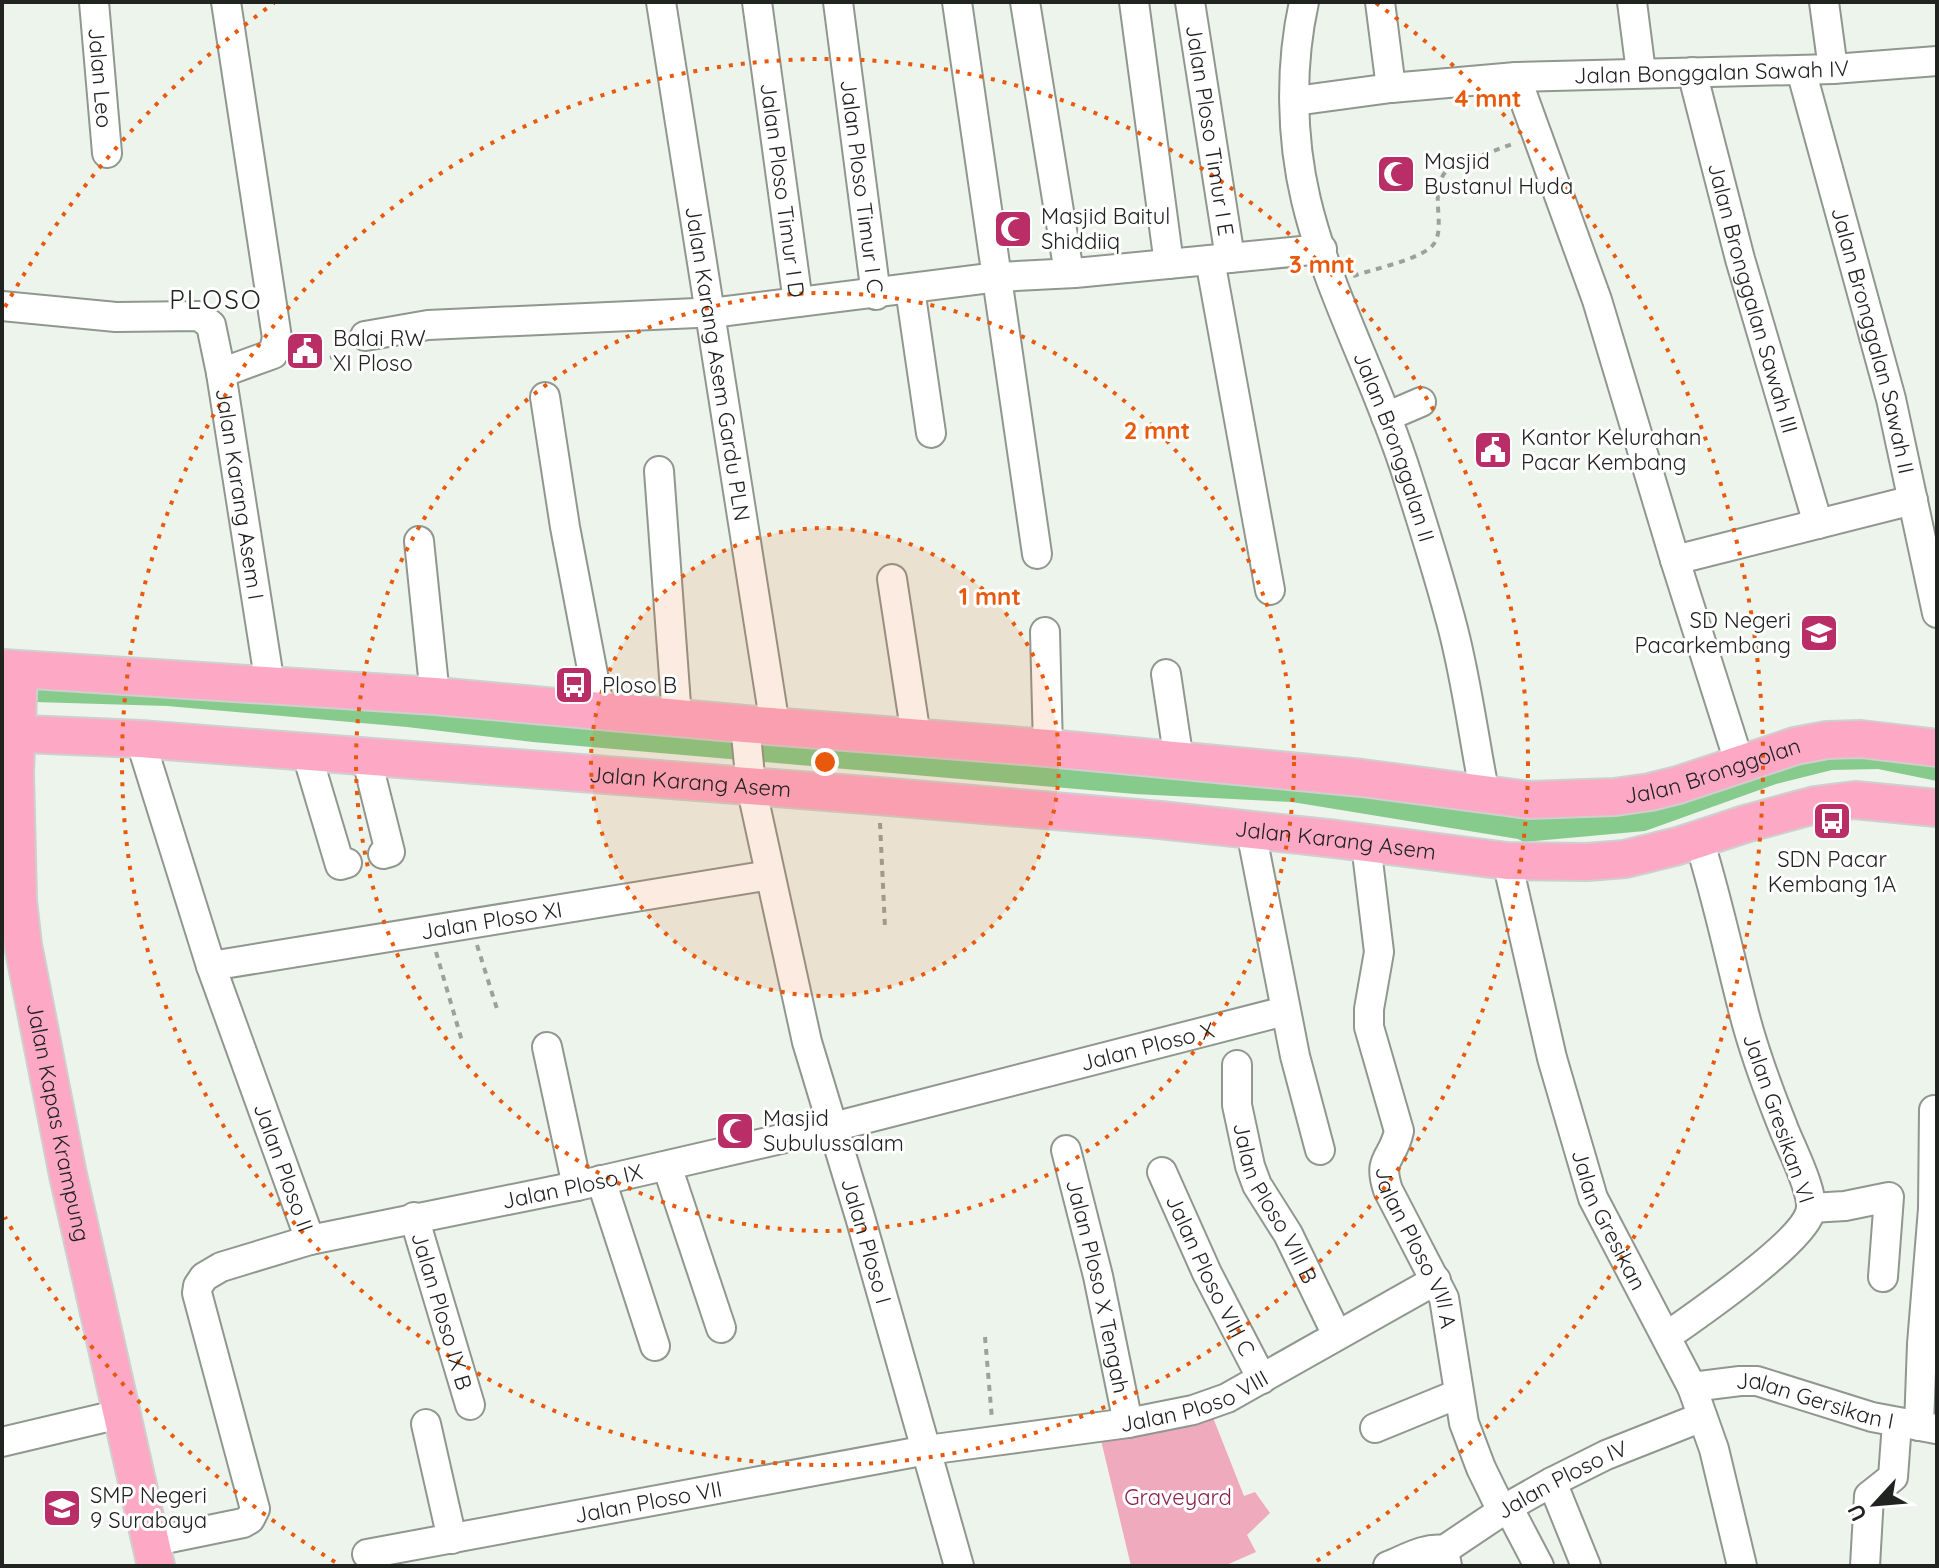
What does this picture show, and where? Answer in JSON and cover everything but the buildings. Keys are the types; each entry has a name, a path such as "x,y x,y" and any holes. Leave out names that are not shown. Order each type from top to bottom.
{"main road":[{"path":"13,672 435,696 755,727 916,736 1362,778 1485,795"},
{"name":"Jalan Kapas Krampung","path":"13,672 11,732 16,852 25,957 120,1414 153,1554"},
{"name":"Jalan Karang Asem","path":"11,732 750,781 1160,819 1507,861"},
{"name":"Jalan Bronggolan","path":"1485,795 1529,800 1615,797 1678,785 1795,746 1827,740 1861,739 1937,748"},
{"path":"1160,819 1168,762"},
{"path":"1507,861 1625,859 1815,805 1855,800 1937,808"}],"street":[{"name":"Jalan Leo","path":"94,2 107,153"},
{"path":"226,2 275,346"},
{"name":"Jalan Karang Asem Gardu PLN","path":"661,2 711,312 755,727"},
{"name":"Jalan Ploso Timur I D","path":"757,2 798,302 876,295"},
{"name":"Jalan Ploso Timur I C","path":"838,2 876,295 998,277 1322,249"},
{"path":"957,2 1037,554"},
{"path":"1025,2 1069,273"},
{"path":"1134,2 1169,264"},
{"name":"Jalan Ploso Timur I E","path":"1190,2 1220,259 1270,590"},
{"name":"Jalan Bronggalan II","path":"1304,2 1297,33 1295,101 1300,171 1333,282 1408,476 1453,630 1485,795"},
{"path":"1380,2 1391,88"},
{"path":"1632,2 1641,72"},
{"path":"1824,2 1833,69"},
{"name":"Jalan Bonggalan Sawah IV","path":"1295,101 1391,88 1516,77 1641,72 1935,69"},
{"name":"Jalan Bronggalan Sawah II","path":"1801,70 1891,399 1937,613"},
{"name":"Jalan Bronggalan Sawah III","path":"1692,72 1740,259 1818,524"},
{"path":"1516,77 1597,300 1740,765"},
{"path":"910,289 931,433"},
{"path":"365,336 428,325 711,312 798,302"},
{"path":"2,306 116,317 199,316 211,325 221,373"},
{"name":"Jalan Karang Asem I","path":"270,685 221,373 275,346"},
{"path":"545,397 565,527 600,711"},
{"path":"1386,417 1421,402"},
{"path":"659,471 677,718"},
{"path":"1675,560 1913,500"},
{"path":"419,541 435,696"},
{"path":"892,579 916,736"},
{"path":"1045,632 1048,748"},
{"path":"1166,674 1168,762"},
{"name":"Jalan Ploso I","path":"755,727 750,781 807,1042 959,1566"},
{"name":"Jalan Ploso II","path":"140,739 211,966 310,1240 221,1267 199,1282 199,1300 255,1509 250,1519 243,1523 153,1554"},
{"path":"306,751 340,865 347,863"},
{"path":"366,756 390,852 383,854"},
{"path":"1251,831 1285,1011 1320,1150"},
{"name":"Jalan Gresikan VI","path":"1667,1336 1713,1304 1781,1248 1806,1221 1811,1208 1807,1188 1753,1043 1699,840"},
{"name":"Jalan Ploso VIII A","path":"1366,844 1379,952 1369,1027 1399,1131 1396,1144 1384,1163 1383,1174 1396,1206 1436,1280 1448,1318 1458,1394 1469,1440 1539,1566"},
{"name":"Jalan Gresikan","path":"1507,861 1552,1058 1593,1198 1692,1387 1714,1449 1742,1566"},
{"name":"Jalan Ploso XI","path":"211,966 770,875"},
{"name":"Jalan Ploso X","path":"833,1127 1285,1011"},
{"path":"547,1047 589,1183 655,1346"},
{"name":"Jalan Ploso VIII B","path":"1237,1065 1237,1105 1253,1176 1284,1227 1337,1335"},
{"path":"1865,1566 1869,1496 1893,1477 1918,1426 1933,1209 1934,1110"},
{"name":"Jalan Ploso IX","path":"310,1240 589,1183 833,1127"},
{"name":"Jalan Ploso X Tengah","path":"1066,1150 1102,1290 1128,1423"},
{"path":"667,1166 721,1328"},
{"name":"Jalan Ploso VIII C","path":"1162,1172 1207,1273 1262,1379"},
{"path":"1811,1208 1845,1206 1889,1197 1878,1277 1926,1284"},
{"name":"Jalan Ploso IX B","path":"414,1217 470,1405"},
{"name":"Jalan Ploso VIII","path":"927,1450 1128,1423 1212,1404 1436,1280"},
{"name":"Jalan Gersikan I","path":"1692,1387 1757,1381 1918,1426"},
{"path":"1375,1428 1458,1394"},
{"path":"2,1442 120,1414"},
{"name":"Jalan Ploso IV","path":"1446,1558 1505,1509 1552,1482 1606,1455 1702,1417"},
{"path":"426,1424 452,1539"},
{"name":"Jalan Ploso VII","path":"367,1554 927,1450"},
{"path":"1552,1482 1586,1566"},
{"path":"1398,1564 1436,1549 1446,1558"}],"path":[{"path":"1333,282 1430,248 1437,236 1438,186 1444,172 1450,167 1536,135"},
{"path":"275,346 295,362 335,357"},
{"path":"879,812 885,928"},
{"path":"471,924 497,1009"},
{"path":"430,930 462,1041"},
{"path":"985,1337 994,1442"}],"green space":[{"name":"Graveyard","path":"1212,1415 1244,1496 1255,1492 1270,1513 1247,1535 1256,1552 1224,1566 1131,1566 1100,1436"}],"shaded area":[{"path":"2,681 170,692 1314,787 1522,819 1570,816 1800,755 1937,759 1937,781 1878,769 1832,770 1776,784 1645,831 1524,842 1292,802 1135,794 533,742 407,727 167,706 2,701"}],"place":[{"name":"Masjid Bustanul Huda","path":"1396,174"},
{"name":"Masjid Baitul Shiddiiq","path":"1013,229"},
{"name":"Balai RW XI Ploso","path":"305,351"},
{"name":"Kantor Kelurahan Pacar Kembang","path":"1493,450"},
{"name":"SD Negeri Pacarkembang","path":"1819,633"},
{"name":"Ploso B","path":"574,685"},
{"name":"SDN Pacar Kembang 1A","path":"1832,821"},
{"name":"Masjid Subulussalam","path":"735,1131"},
{"name":"SMP Negeri 9 Surabaya","path":"62,1508"}],"district":[{"name":"PLOSO","path":"216,299"}]}
